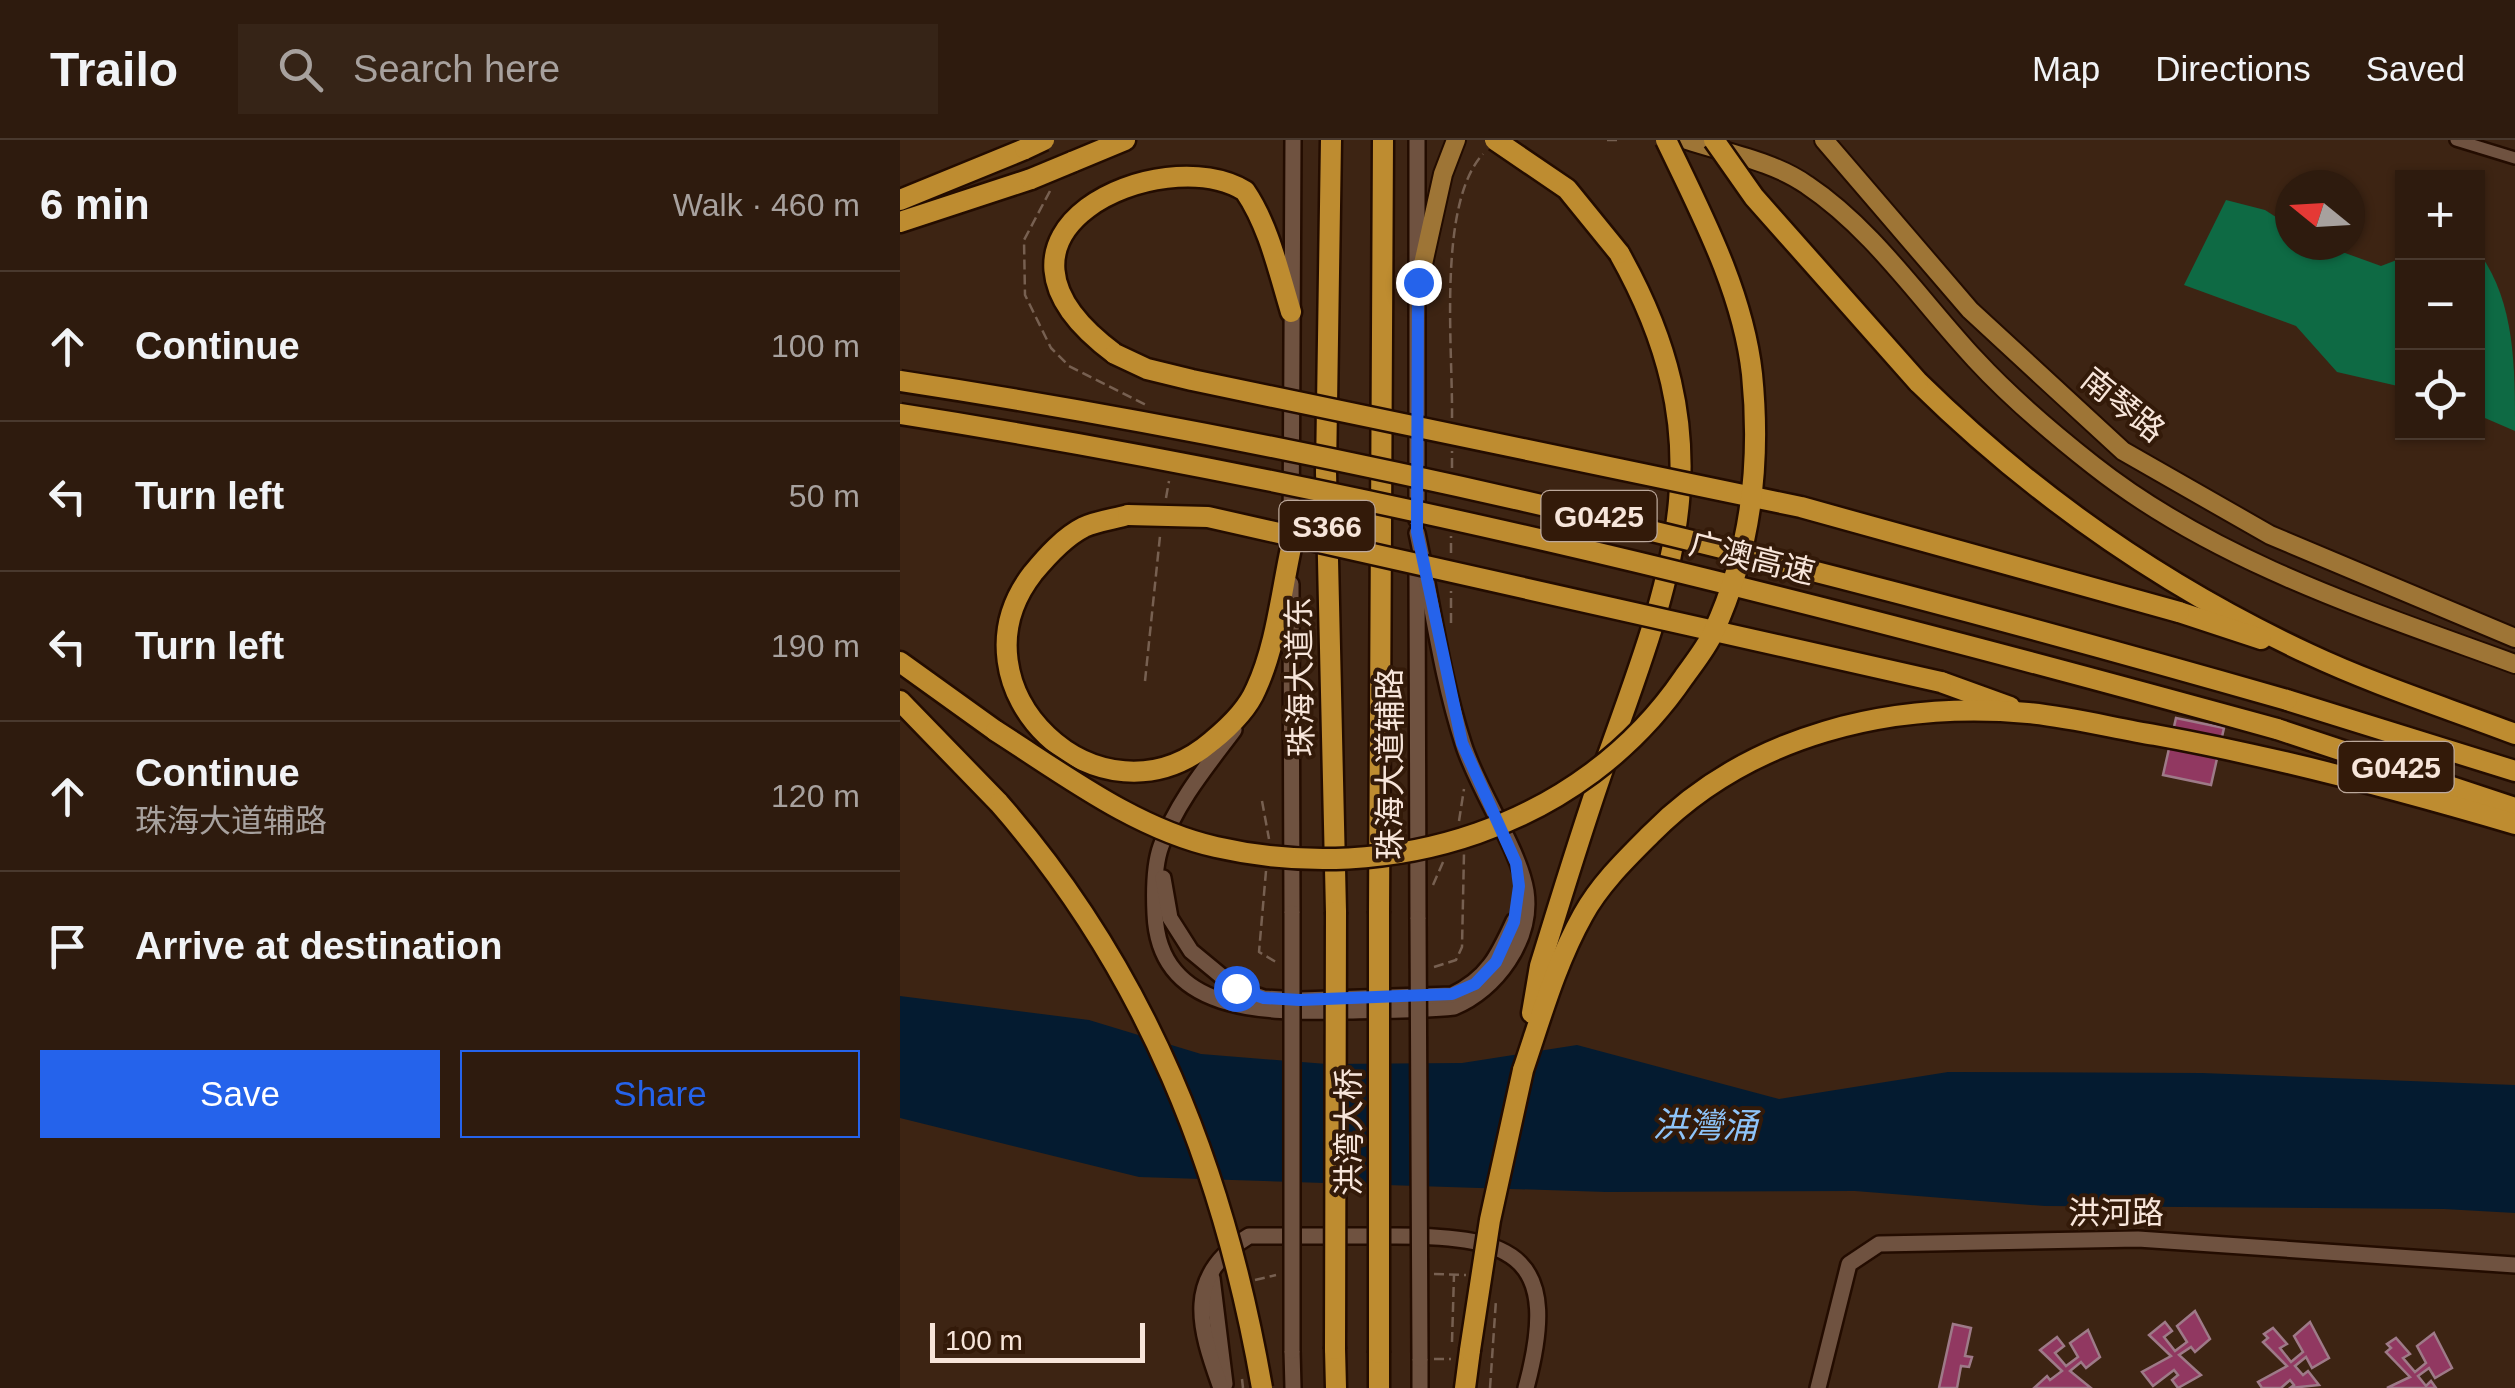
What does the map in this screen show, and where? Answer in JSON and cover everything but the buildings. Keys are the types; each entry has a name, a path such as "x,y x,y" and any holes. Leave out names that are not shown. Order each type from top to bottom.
{"highway":[{"name":"珠海大道东","path":"1331,140 1326,472 1336,912"},
{"name":"洪湾大桥","path":"1378,1388 1383,140"},
{"path":"1465,1388 1458,1350 1522,1070 1549,968 1663,597 1680,521 1684,457 1678,404 1650,308 1619,253 1568,189 1494,140"},
{"path":"900,662 996,731 1137,818 1212,846 1284,860 1365,858 1458,842 1534,812 1600,772 1659,714 1712,636 1739,566 1751,512 1755,453 1752,371 1723,264 1666,140"},
{"path":"1714,140 1776,224 1918,382 2051,502 2148,567 2310,654"},
{"path":"900,200 1035,144"},
{"path":"900,222 1072,162 1130,148"},
{"path":"1130,148 1086,181 1061,221 1054,262 1061,298 1083,330 1115,354 1147,368 1801,507 2179,612 2310,654 2515,734"},
{"path":"1202,159 1218,166 1244,189 1264,228 1292,312"},
{"name":"广澳高速","path":"900,381 1520,496 1936,600 2288,700 2515,771"},
{"name":"广澳高速","path":"900,414 1181,461 1514,530 1918,630 2277,729 2515,808"},
{"path":"1291,548 1256,691 1224,730 1192,758 1156,772 1094,766 1049,741 1025,712 1010,673 1007,630 1019,591 1047,555 1083,528 1128,515 1208,517 1941,682 2028,714"},
{"path":"900,701 1034,843 1102,943 1168,1065 1200,1138 1226,1217 1262,1388"},
{"path":"1549,968 1622,862 1668,816 1726,773 1790,740 1851,723 1902,716 2028,714 2199,743 2358,778 2515,824"},
{"name":"洪湾大桥","path":"1336,912 1336,1388"}],"main road":[{"path":"1293,140 1293,1388"},
{"name":"珠海大道辅路","path":"1416,140 1420,1388"},
{"path":"1418,282 1443,174 1456,140"},
{"name":"南琴路","path":"1687,140 1804,182 1843,212 2026,411 2172,519 2256,564 2515,664"},
{"name":"南琴路","path":"1824,140 1970,310 2122,451 2270,536 2515,638"},
{"path":"1256,691 1243,718 1178,809 1159,849 1154,915 1164,954 1190,985 1249,1010 1429,1010 1476,998 1494,983 1519,933 1526,890 1462,743 1417,532"},
{"path":"1159,849 1170,918 1191,951 1236,988 1264,998 1300,1000 1424,998 1452,994 1475,984 1496,962 1514,922 1519,886 1516,863"},
{"path":"1223,1388 1212,1272 1224,1251 1249,1236 1462,1236 1496,1245 1518,1260 1535,1287 1540,1321 1526,1388"},
{"name":"洪河路","path":"1818,1388 1849,1264 1879,1244 2138,1238 2515,1265"}],"street":[{"path":"2456,140 2515,158"}],"path":[{"path":"1606,140 1619,140"},
{"path":"1165,504 1167,487"},
{"path":"1145,681 1162,521"},
{"path":"1432,888 1445,856"},
{"path":"1420,1358 1458,1350 1454,1274"}],"green space":[{"path":"2226,200 2275,216 2275,260 2364,260 2381,266 2395,261 2395,385 2337,372 2296,326 2184,285"},
{"path":"2485,262 2499,291 2510,335 2515,431 2485,418"}],"water":[{"name":"洪灣涌","path":"900,996 1089,1020 1201,1054 1327,1064 1462,1063 1577,1045 1779,1099 1948,1072 2202,1073 2515,1085 2515,1213 2045,1206 1855,1191 1606,1192 1139,1177 900,1118"}],"route":[{"path":"1236,988 1264,998 1300,1000 1452,994 1475,984 1496,962 1514,922 1519,886 1516,863 1462,743 1417,532 1418,282"}]}
